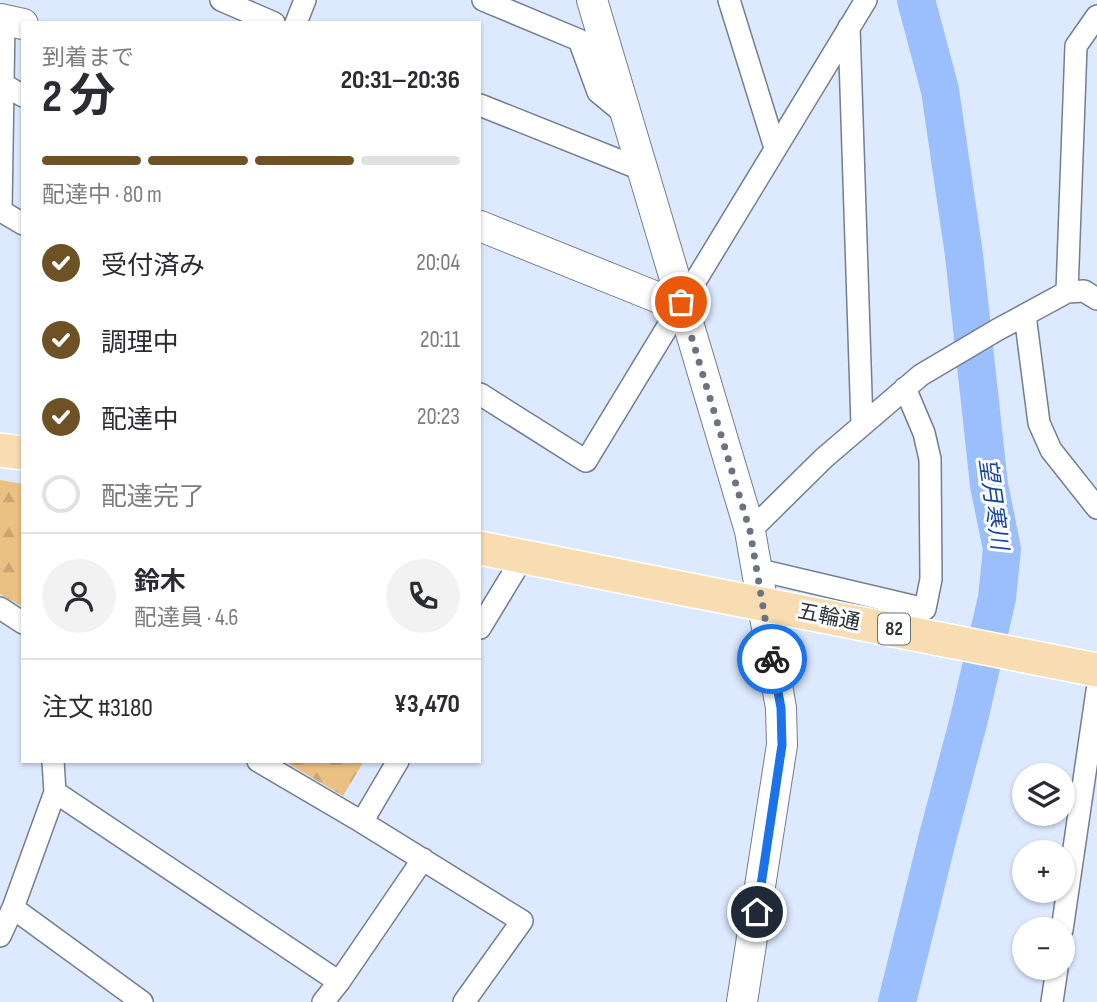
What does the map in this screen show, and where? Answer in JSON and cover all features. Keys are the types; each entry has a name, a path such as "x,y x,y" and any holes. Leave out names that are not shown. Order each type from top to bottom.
{"main road":[{"path":"0,450 21,453"},
{"name":"五輪通","path":"481,548 1097,670"}],"street":[{"path":"221,0 269,21"},
{"path":"297,21 305,0"},
{"path":"483,0 579,40 598,92 627,116"},
{"path":"592,0 750,531 781,708 782,745 743,1002"},
{"path":"729,0 775,148"},
{"path":"481,395 586,461 866,0"},
{"path":"1068,292 1076,46 1097,16"},
{"path":"9,21 2,84 1,211 21,223"},
{"path":"849,27 862,425"},
{"path":"2,84 21,95"},
{"path":"481,105 643,170"},
{"path":"481,226 659,298 681,302"},
{"path":"750,531 824,458 921,375 1068,292 1084,291 1097,299"},
{"path":"1025,315 1039,423 1044,438 1097,508"},
{"path":"755,569 925,609 930,579 930,459 905,388"},
{"path":"481,626 523,557"},
{"path":"0,608 21,622"},
{"path":"1064,917 1097,691"},
{"path":"0,936 13,908 55,792 53,763"},
{"path":"261,763 522,921 464,1002"},
{"path":"362,822 397,763"},
{"path":"55,792 339,982"},
{"path":"323,1002 423,859"},
{"path":"13,908 142,1002"},
{"path":"1052,1002 1055,980"}],"green space":[{"path":"0,480 21,484 21,606 0,594"},
{"path":"287,763 363,763 343,796"}],"waterway":[{"name":"望月寒川","path":"897,1002 969,719 997,598 1002,549 989,485 964,255 940,90 916,0"}],"way so far":[{"path":"681,302 750,531 772,659"}],"route":[{"path":"757,912 782,745 781,708 772,659"}]}
